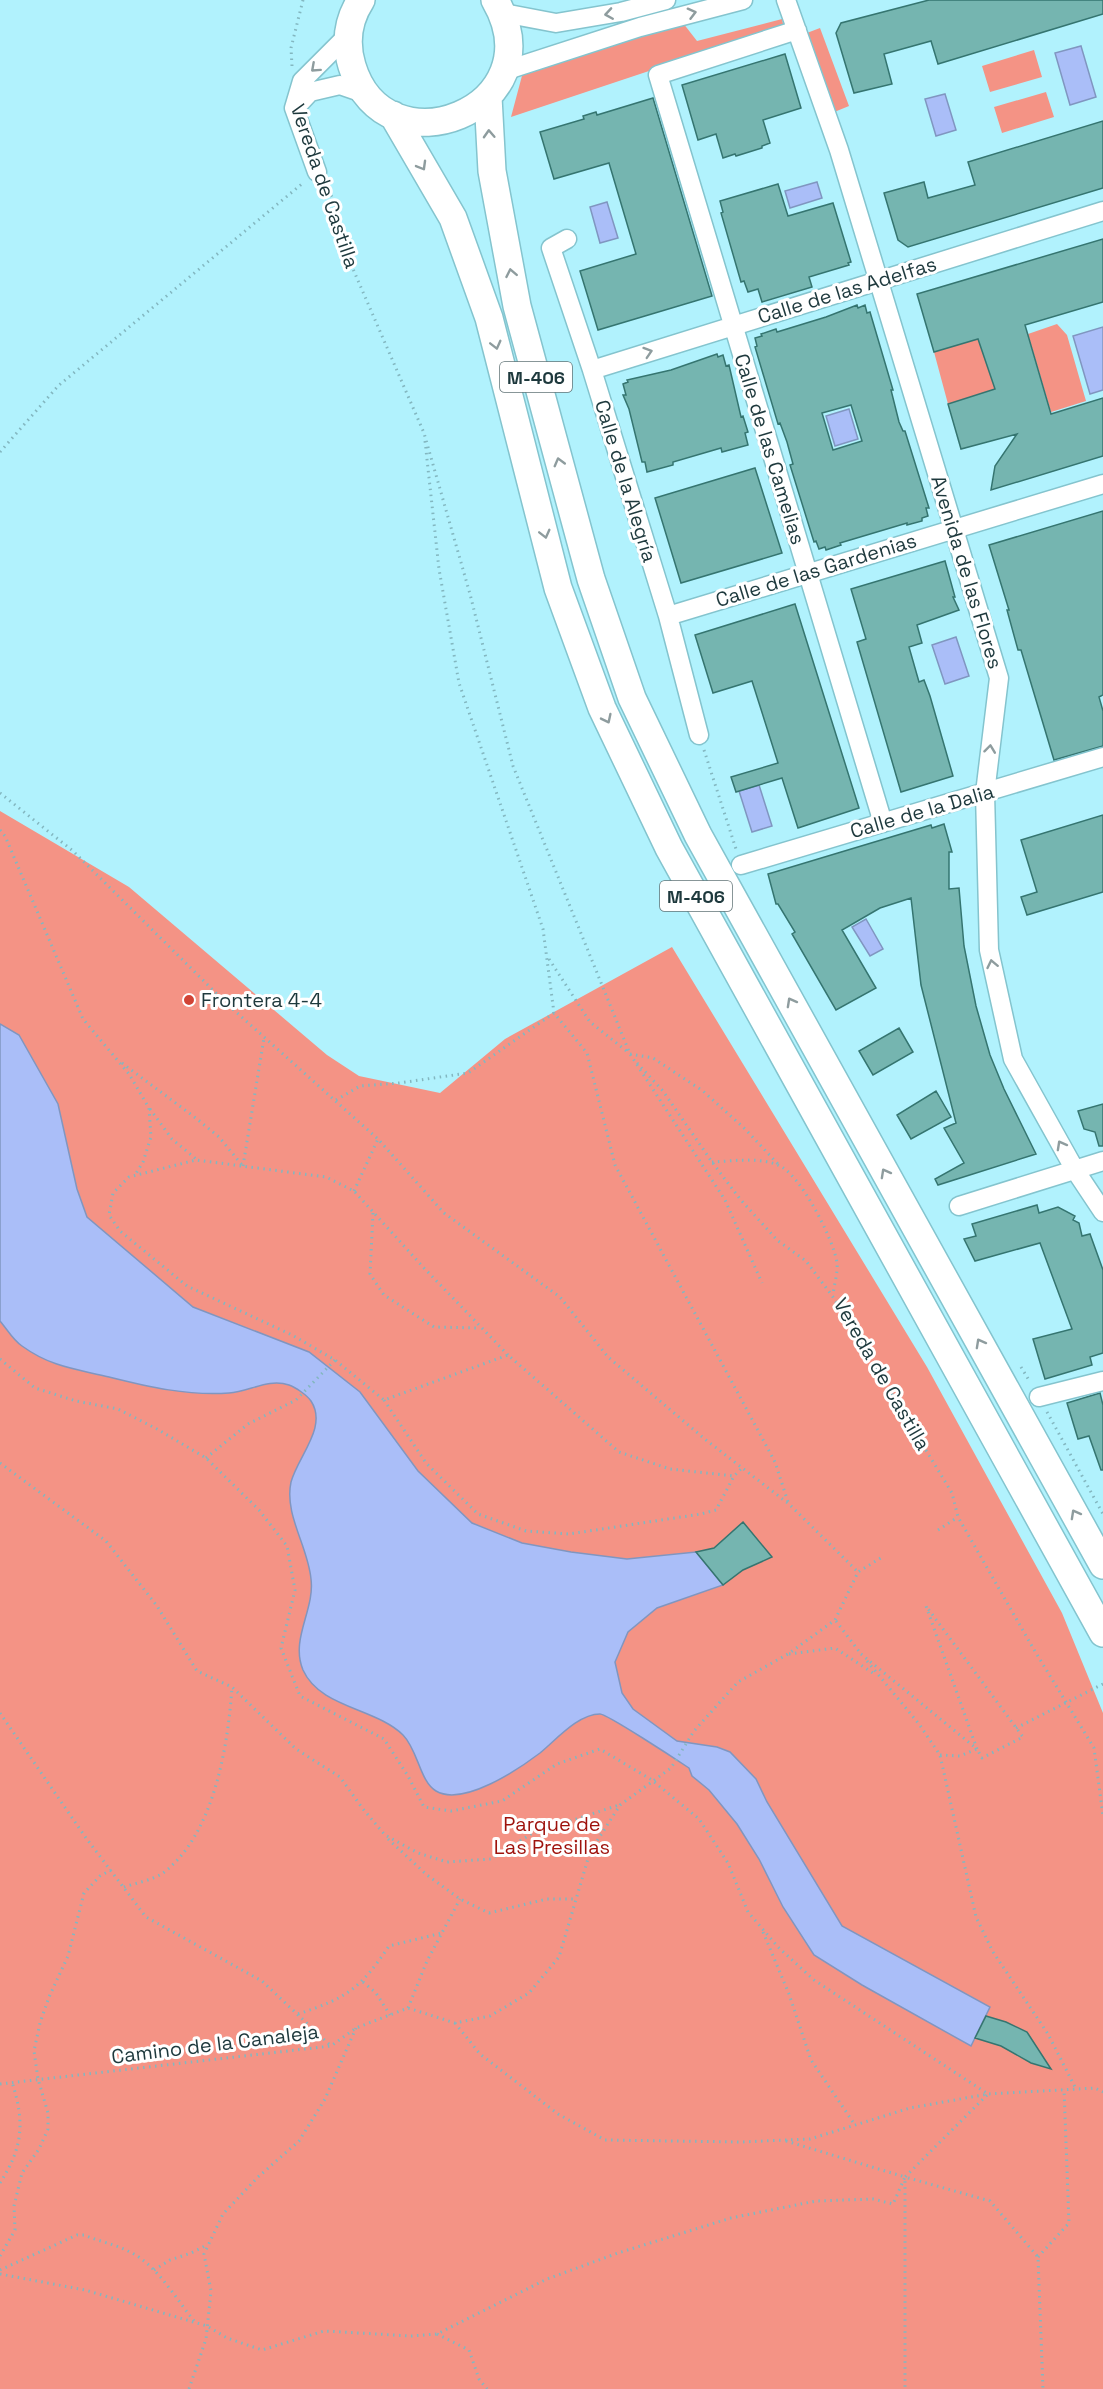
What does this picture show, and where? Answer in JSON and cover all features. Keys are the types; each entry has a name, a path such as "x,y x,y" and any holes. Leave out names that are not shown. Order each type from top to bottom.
{"highway":[{"name":"M-406","path":"361,0 354,12 348,35 349,56 355,76 366,94 379,106 393,115 418,123 443,122 467,113 488,97 504,71 508,52 508,32 499,6"},
{"name":"M-406","path":"488,97 492,171 517,306 591,579 632,698 698,835 1103,1565"},
{"name":"M-406","path":"393,115 453,218 489,318 558,588 602,708 669,848 1103,1633"}],"street":[{"path":"499,6 556,23 621,12 666,0"},
{"path":"504,71 640,27 743,0"},
{"name":"Avenida de las Flores","path":"786,0 836,140 880,280 999,678 985,793 989,950 1012,1059 1075,1170 1103,1212"},
{"name":"Calle de las Camelias","path":"797,30 658,75 884,823"},
{"path":"294,108 302,81 328,58 348,35"},
{"path":"294,108 310,92 340,85 366,94"},
{"name":"Vereda de Castilla","path":"294,108 317,172"},
{"name":"Calle de las Adelfas","path":"592,370 1103,211"},
{"name":"Calle de la Alegría","path":"567,239 551,248 592,370 668,616 699,735"},
{"name":"Calle de las Gardenias","path":"668,616 1103,484"},
{"name":"Calle de la Dalia","path":"741,865 1103,757"},
{"path":"959,1206 1103,1161"},
{"path":"1039,1397 1103,1381"}],"path":[{"path":"292,68 291,48 303,0"},
{"path":"0,452 58,386 317,172"},
{"name":"Vereda de Castilla","path":"317,172 336,204 353,269 424,433"},
{"path":"424,433 439,569 459,683 543,929 554,1013 588,1053 615,1165 775,1462 789,1504"},
{"path":"424,433 470,594 513,766 630,1054 725,1200 762,1283"},
{"path":"0,793 74,851 225,1002 378,1139 444,1213 560,1297 608,1357 789,1504 858,1572"},
{"path":"0,830 5,836 83,1019 129,1074 149,1108 172,1139 196,1160"},
{"path":"548,957 590,1022 630,1054 663,1091 712,1162 777,1240 806,1261 833,1297"},
{"path":"336,1100 360,1086 468,1073 554,1013"},
{"path":"243,1166 264,1037"},
{"name":"Vereda de Castilla","path":"630,1054 653,1058 703,1091 745,1129 796,1181 820,1214 837,1263 833,1297 952,1493 958,1518 1032,1648 1094,1748 1103,1816"},
{"path":"118,1061 219,1137 243,1166"},
{"path":"135,1175 144,1162 151,1137 149,1108"},
{"path":"354,1191 378,1139"},
{"path":"734,1476 670,1469 619,1452 508,1355 354,1191 326,1177 196,1160 129,1177 113,1193 109,1215 120,1231 187,1286 291,1335 335,1360 384,1400 426,1463 478,1514 526,1532 569,1534 701,1514 716,1510 734,1476 742,1468"},
{"path":"712,1162 749,1161 779,1165"},
{"path":"373,1212 370,1274 384,1295 434,1327 481,1328"},
{"path":"384,1400 508,1355"},
{"path":"0,1359 35,1388 76,1401 118,1409 206,1458 259,1510 287,1546 295,1590 281,1647 300,1696 384,1739 424,1806 451,1811 502,1801 556,1764 600,1749 652,1780 699,1819 728,1863 748,1912 778,1947 814,1980 988,2094"},
{"path":"206,1458 249,1424 296,1400 335,1360"},
{"path":"1039,1397 1103,1514"},
{"path":"0,1462 106,1540 157,1606 197,1671 232,1687 296,1749 340,1777 385,1836 427,1875 460,1899 489,1913 547,1899 576,1899"},
{"path":"938,1530 958,1518"},
{"path":"460,1899 427,1961 408,2008 455,2022 490,2016 530,1994 559,1957 590,1852 620,1805 671,1768 694,1731 738,1682 788,1654 835,1620 858,1572 884,1556"},
{"path":"926,1606 1023,1737 982,1758 977,1749 926,1606"},
{"path":"835,1620 919,1724 940,1755 976,1917 993,1952 1048,2034 1076,2089"},
{"path":"788,1654 835,1648 880,1677"},
{"path":"861,1654 977,1749"},
{"path":"1017,1728 1103,1684"},
{"path":"124,1887 161,1874 184,1854 189,1845 213,1796 226,1736 232,1687"},
{"path":"0,1713 86,1838 146,1917 262,1981 331,2046"},
{"path":"940,1755 960,1756 977,1749"},
{"path":"385,1836 418,1853 447,1862 491,1859 531,1834 620,1805"},
{"path":"0,2256 15,2230 14,2206 22,2173 39,2149 48,2129 48,2113 38,2079 34,2051 40,2024 49,1996 68,1956 84,1893 100,1876 111,1870"},
{"path":"761,1928 789,1994 812,2060 855,2125"},
{"path":"298,2014 318,2008 353,1991 371,1972 388,1946 442,1934"},
{"path":"362,1981 376,1993 390,2015"},
{"name":"Camino de la Canaleja","path":"0,2084 331,2046 356,2028 408,2008"},
{"path":"455,2022 480,2054 558,2114 605,2140 741,2142 810,2139 910,2108 988,2094 1095,2088 1103,2092"},
{"path":"189,2389 206,2339 212,2291 204,2254 223,2214 258,2177 299,2141 325,2099 356,2028"},
{"path":"0,2183 19,2147 20,2108 12,2082"},
{"path":"1038,2257 1069,2223 1064,2090"},
{"path":"0,2272 85,2290 207,2326 227,2338 262,2350 324,2331 411,2336 437,2334 547,2279 618,2253 731,2218 816,2201 873,2199 893,2204 905,2177 988,2094"},
{"path":"782,2140 990,2200 1038,2257 1043,2389"},
{"path":"905,2177 905,2389"},
{"path":"0,2272 77,2235 130,2252 153,2270 196,2323"},
{"path":"153,2270 170,2260 209,2244"},
{"path":"437,2334 469,2350 479,2379 487,2389"}],"green space":[{"path":"782,19 784,28 511,117 523,72 683,23 697,41"},
{"path":"820,28 849,106 827,115 799,36"},
{"path":"1034,50 1042,77 990,92 982,66"},
{"path":"1046,92 1054,117 1002,133 994,107"},
{"path":"1057,324 1067,335 1086,401 1051,412 1028,334"},
{"path":"978,339 995,389 948,404 934,352"},
{"name":"Parque de Las Presillas","path":"0,811 129,887 327,1055 359,1076 440,1093 505,1039 672,947 927,1367 1062,1613 1103,1713 1103,2389 0,2389"}],"water":[{"path":"1081,46 1096,97 1070,105 1055,53"},
{"path":"945,94 956,130 936,136 925,99"},
{"path":"817,182 822,198 790,208 785,191"},
{"path":"607,202 618,238 600,243 590,207"},
{"path":"1103,327 1103,390 1090,394 1073,336"},
{"path":"849,409 858,439 835,446 826,416"},
{"path":"956,637 969,676 945,684 932,645"},
{"path":"759,785 772,826 752,832 739,791"},
{"path":"866,919 883,949 870,956 852,927"},
{"path":"0,1024 19,1035 58,1104 77,1189 87,1217 193,1307 309,1352 360,1392 418,1471 472,1523 522,1543 571,1552 627,1559 696,1552 723,1585 657,1608 628,1632 615,1662 622,1693 633,1709 677,1741 717,1747 730,1752 756,1779 767,1802 842,1926 990,2007 971,2046 862,1985 814,1955 783,1907 759,1859 737,1824 709,1790 692,1776 689,1768 615,1721 600,1714 584,1718 540,1753 505,1776 475,1790 447,1795 436,1791 426,1781 403,1735 392,1726 335,1700 311,1683 303,1670 299,1647 310,1602 311,1579 306,1555 293,1518 290,1494 291,1482 314,1431 315,1411 311,1401 289,1385 281,1383 266,1384 229,1393 184,1392 75,1369 43,1359 22,1346 0,1321"}],"building":[{"path":"929,0 1103,0 1103,14 938,64 931,41 884,54 892,84 854,93 836,33 841,23"},
{"path":"785,54 801,108 763,120 770,143 762,148 723,158 716,134 698,140 682,85"},
{"path":"653,98 712,296 598,330 580,271 636,254 609,163 554,179 540,132 584,119 583,116 596,112 597,115"},
{"path":"1103,121 1103,188 908,247 898,240 884,193 924,182 928,198 975,185 968,162"},
{"path":"778,184 788,216 833,203 851,262 848,263 849,265 809,277 812,287 762,302 758,289 748,292 744,281 741,282 721,213 723,212 720,201"},
{"path":"1103,239 1103,302 1025,325 1051,414 1103,398 1103,456 991,490 995,466 1017,434 961,449 948,404 995,389 978,339 934,352 917,294"},
{"path":"857,305 858,308 865,305 867,313 870,312 893,390 891,390 899,422 905,431 929,508 926,508 928,516 922,518 922,521 907,525 907,523 840,543 841,545 826,550 825,547 819,549 816,541 814,542 790,465 793,464 787,442 780,423 778,424 755,347 757,346 755,338 776,329 777,332","holes":["851,405 862,441 833,450 822,413"]},
{"path":"717,354 718,357 723,355 726,366 729,365 741,417 743,416 748,432 745,433 748,445 722,452 721,448 647,472 623,395 626,395 623,384 628,382 627,380 671,370"},
{"path":"755,468 782,553 681,583 655,498"},
{"path":"1103,511 1103,695 1099,697 1103,711 1103,746 1054,760 1021,650 1018,650 1007,610 1009,610 989,545"},
{"path":"945,561 955,597 953,597 959,610 917,625 922,643 909,647 919,682 924,680 930,696 953,776 901,792 857,642 866,639 851,589"},
{"path":"795,604 859,808 798,828 782,778 736,792 731,777 778,763 752,681 713,693 695,635"},
{"path":"1103,815 1103,892 1027,915 1021,897 1037,892 1021,840"},
{"path":"944,824 952,852 949,852 949,889 959,888 964,946 976,1006 990,1055 1036,1154 938,1185 935,1179 964,1163 944,1128 956,1123 921,985 911,898 880,908 842,930 876,988 836,1010 792,934 795,932 776,904 768,874 931,825 932,828"},
{"path":"899,1028 913,1052 873,1075 859,1051"},
{"path":"936,1091 951,1117 911,1139 897,1115"},
{"path":"1103,1104 1103,1146 1099,1146 1095,1132 1084,1129 1078,1111"},
{"path":"1037,1205 1039,1213 1058,1207 1075,1216 1073,1220 1079,1223 1082,1236 1090,1234 1103,1270 1103,1353 1090,1357 1092,1365 1045,1379 1033,1339 1072,1329 1040,1243 975,1261 964,1239 976,1236 972,1224"},
{"path":"1100,1393 1103,1405 1103,1470 1101,1470 1089,1436 1078,1439 1067,1403"},
{"path":"743,1522 772,1557 743,1570 723,1585 696,1552 714,1548"},
{"path":"986,2016 1027,2032 1051,2069 1031,2063 1001,2046 975,2038"}],"place":[{"name":"Frontera 4-4","path":"189,1000"}]}
